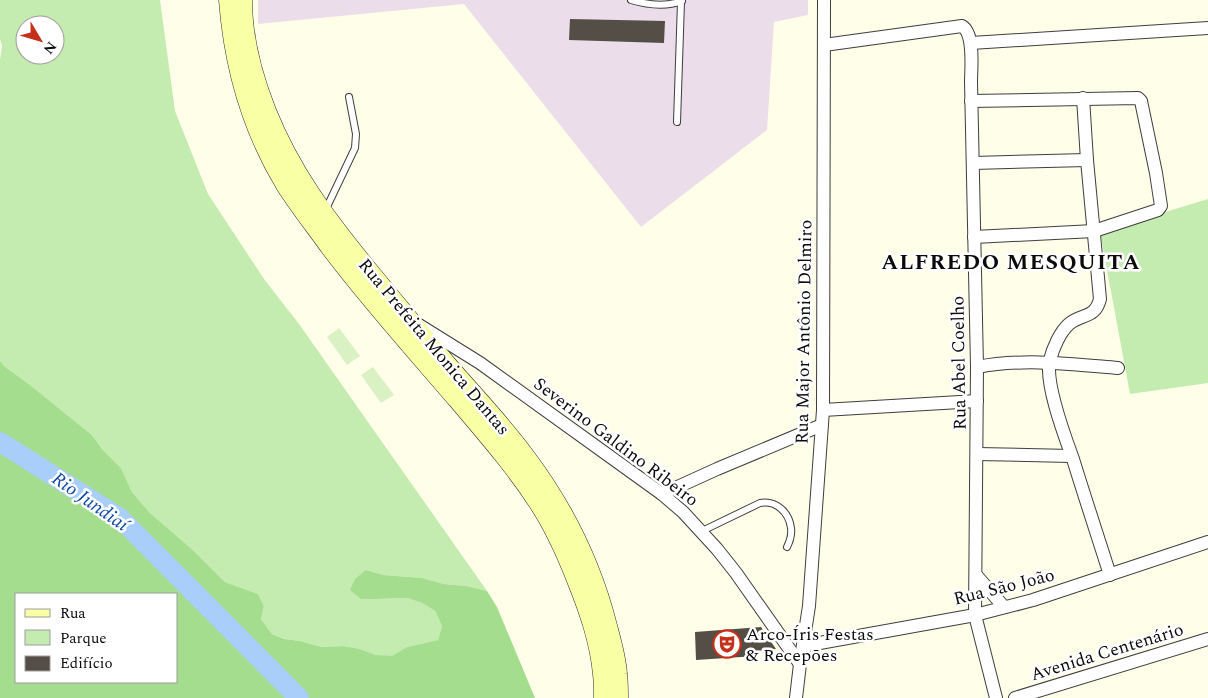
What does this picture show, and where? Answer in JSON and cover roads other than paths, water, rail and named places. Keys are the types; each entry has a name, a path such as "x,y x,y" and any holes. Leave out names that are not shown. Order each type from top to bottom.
{"main road":[{"name":"Rua Prefeita Monica Dantas","path":"228,0 230,27 244,92 267,151 285,184 304,213 356,281 401,323 526,456 552,493 569,523 589,566 602,603 613,642 618,672 619,698"},
{"name":"Rua Prefeita Monica Dantas","path":"243,0 246,40 256,84 290,162 401,323 512,466 536,499 554,529 585,603 595,634 602,674 603,698"}],"street":[{"name":"Rua Major Antônio Delmiro","path":"796,698 809,606 823,410 824,0"},
{"name":"Rua Abel Coelho","path":"824,45 964,27 967,30 971,43 977,367 975,615 996,698"},
{"path":"971,43 1208,28"},
{"path":"1083,98 1086,160 1100,294 1096,309 1073,321 1066,328 1055,346 1049,362 1052,393 1110,575"},
{"path":"971,100 1140,98 1156,173 1161,208 1094,232 974,237"},
{"path":"973,163 1086,160"},
{"name":"Severino Galdino Ribeiro","path":"401,323 480,363 662,494 702,531 736,574 800,664"},
{"path":"977,367 1049,362 1118,368"},
{"path":"823,410 977,401"},
{"path":"662,494 822,425"},
{"path":"977,454 1072,456"},
{"name":"Rua São João","path":"803,646 1004,608 1208,542"},
{"path":"976,574 1004,608"},
{"name":"Avenida Centenário","path":"1015,698 1208,639"}],"lane":[{"path":"631,0 656,5 682,1 677,122"},
{"path":"324,213 355,148 356,134 349,98"},
{"path":"702,531 760,502 766,501 779,507 789,519 791,537 787,548"}],"waterway":[{"name":"Rio Jundiaí","path":"0,442 120,518 299,698"}],"place":[{"name":"Arco-Íris Festas & Recepões","path":"727,644"}],"district":[{"name":"ALFREDO MESQUITA","path":"1011,262"}]}
